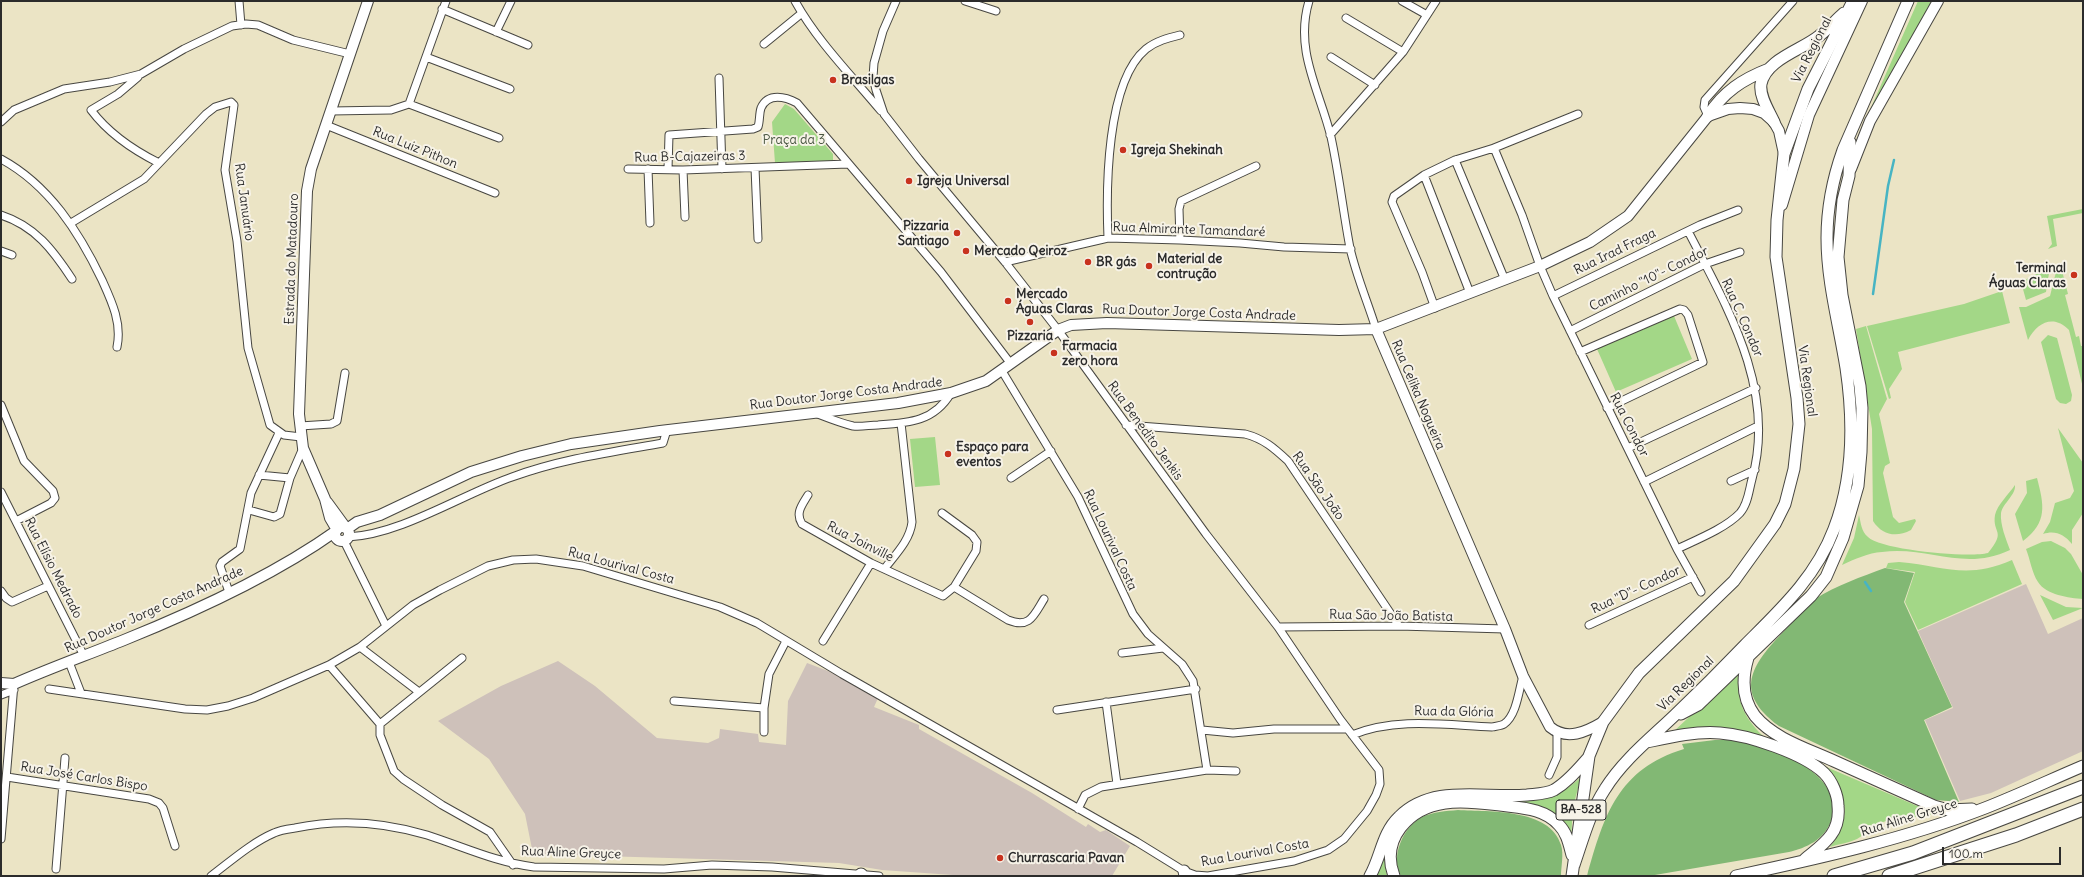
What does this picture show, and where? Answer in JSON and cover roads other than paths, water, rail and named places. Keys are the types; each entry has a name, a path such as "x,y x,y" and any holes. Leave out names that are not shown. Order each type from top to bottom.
{"highway":[{"path":"1834,876 1913,853 2083,787"},
{"path":"1889,876 2016,835 2083,809"}],"main road":[{"name":"Estrada do Matadouro","path":"343,534 330,518 325,499 303,448 300,431 305,210 311,168 368,1"},
{"path":"1777,220 1809,115 1862,1"},
{"name":"Via Regional","path":"1574,865 1594,811 1605,789 1646,742 1795,595 1825,550 1835,526 1848,481 1852,426 1846,367 1828,268 1827,237 1829,207 1836,169 1850,133 1904,14 1908,1"},
{"path":"1674,716 1698,705 1796,612 1826,577 1843,538 1858,486 1861,452 1862,408 1860,386 1842,295 1838,257 1843,200 1859,144 1870,121 1938,1"},
{"path":"1784,154 1780,135 1762,93 1763,77 1769,69 1780,60 1819,36 1851,4"},
{"name":"Via Regional","path":"1589,756 1603,722 1639,673 1734,582 1775,524 1785,504 1794,469 1799,424 1797,398 1778,277 1777,220 1784,154 1808,89 1851,4"},
{"path":"1708,116 1717,102 1733,87 1750,77 1769,69"},
{"path":"1708,116 1728,109 1753,109 1764,113 1774,122"},
{"name":"Rua Doutor Jorge Costa Andrade","path":"14,687 69,662 125,640 229,592 302,554 370,523 380,515 471,472 522,456 571,444 667,430 898,403 951,394 974,387 1002,371 1058,330 1071,325 1107,322 1339,330 1376,329 1435,308 1540,266 1590,242 1628,216 1708,116"},
{"path":"1849,176 1850,133"},
{"name":"Rua Celika Nogueira","path":"1376,329 1505,629 1523,676 1550,727 1557,732"},
{"path":"1748,658 1744,674 1745,695 1755,716 1772,731 1795,744 1934,806 1948,810 1985,808"},
{"path":"1,683 14,687"},
{"path":"1557,732 1564,734 1579,734 1603,722"},
{"path":"1646,742 1688,734 1719,732 1769,744 1815,766 1824,773 1832,783 1838,802 1838,814 1831,834 1801,862"},
{"path":"1370,876 1390,828 1398,818 1420,802 1445,795 1518,796 1552,791 1563,785 1589,756"},
{"name":"BA-528","path":"1572,876 1589,756"},
{"name":"Rua Aline Greyce","path":"1736,876 1841,853 1924,829 1985,808 2081,766"},
{"path":"1394,876 1390,861 1390,852 1394,835 1402,825 1423,809 1447,802 1530,808 1540,812 1559,824 1566,833 1574,865"}],"street":[{"path":"240,1 241,25"},
{"path":"409,104 446,1"},
{"path":"496,32 511,1"},
{"path":"795,1 802,13 843,66 884,114"},
{"name":"Rua Benedito Jenkis","path":"896,1 883,30 874,63 873,77 884,114 919,159 1005,262 1058,330 1126,425 1278,627 1363,749"},
{"path":"965,1 996,11"},
{"name":"Rua Celika Nogueira","path":"1309,1 1305,26 1306,52 1312,80 1330,135 1351,249 1376,329"},
{"path":"1402,1 1427,15"},
{"path":"1330,135 1376,85 1402,52 1436,1"},
{"path":"1708,116 1704,107 1705,100 1793,1"},
{"path":"442,9 528,46"},
{"path":"764,44 802,13"},
{"path":"1346,18 1402,52"},
{"path":"159,163 131,148 103,124 91,110 118,94 141,74 212,34 241,25 258,25 293,40 350,54"},
{"path":"1108,238 1107,197 1114,122 1124,84 1145,50 1154,44 1180,35"},
{"path":"426,57 510,89"},
{"path":"1331,57 1376,85"},
{"path":"1,122 14,110 64,89 110,82 141,74"},
{"path":"719,78 722,169"},
{"path":"668,170 668,138 674,134 753,129 758,127 761,108 769,100 781,96 797,104 941,272 1012,364"},
{"name":"Rua Januário","path":"71,223 144,179 206,114 225,103 231,102 234,105 225,170 237,241 245,331 251,365 266,416 270,425 279,433"},
{"path":"331,111 385,110 409,104 499,138"},
{"path":"1435,308 1422,272 1392,202 1394,196 1424,175 1455,160 1494,148 1578,114"},
{"name":"Rua Luiz Pithon","path":"326,126 495,193"},
{"name":"Rua Condor","path":"1494,148 1553,296 1677,549 1701,592"},
{"path":"1,159 26,175 44,193 71,223 83,242 111,299 120,333 117,347"},
{"path":"1455,160 1505,280"},
{"name":"Rua B-Cajazeiras 3","path":"628,169 683,170 848,164"},
{"path":"1180,240 1179,208 1181,201 1256,166"},
{"path":"754,168 758,239"},
{"path":"648,169 650,223"},
{"path":"683,170 684,217"},
{"path":"1424,175 1470,293"},
{"name":"Rua Irad Fraga","path":"1553,296 1688,231 1738,210"},
{"path":"1,215 22,224 42,239 54,252 72,279"},
{"name":"Rua C. Condor","path":"1677,549 1727,523 1741,512 1755,470 1758,426 1756,388 1743,344 1688,231"},
{"name":"Rua Almirante Tamandaré","path":"1005,262 1108,238 1180,240 1284,247 1351,249"},
{"path":"1,251 12,256"},
{"name":"Caminho \"10\"- Condor","path":"1570,331 1705,264 1740,252"},
{"path":"1580,352 1680,309 1684,310 1688,315 1703,362 1607,408"},
{"name":"Rua Lourival Costa","path":"1002,371 1051,451 1092,525 1133,614 1148,634 1162,648 1182,664 1189,673 1196,689 1207,770"},
{"path":"229,592 220,566 222,562 240,549 252,493 279,433 300,431 331,424 337,421 345,373"},
{"path":"1628,448 1756,388"},
{"path":"813,412 840,423 856,426 901,424 928,417 938,410 951,394"},
{"path":"1,405 24,461 56,498 52,503 16,521"},
{"path":"885,568 906,540 911,531 912,522 901,424"},
{"name":"Rua São João","path":"1126,425 1245,434 1259,438 1272,446 1288,461 1399,626"},
{"path":"1644,482 1758,426"},
{"path":"343,534 365,537 400,525 512,477 558,462 663,443 667,430"},
{"path":"249,510 274,517 280,514 290,478 303,448"},
{"path":"1011,478 1051,451"},
{"path":"1731,481 1755,470"},
{"path":"259,475 290,478"},
{"name":"Rua Elísio Medrado","path":"1,492 84,656"},
{"name":"Rua Joinville","path":"808,495 798,511 798,518 802,524 870,563 885,568 938,594 947,594 954,587"},
{"path":"942,513 972,535 977,542 976,551 954,587 1017,624 1024,623 1031,618 1044,599"},
{"path":"343,534 386,626"},
{"name":"Rua Lourival Costa","path":"49,689 185,709 207,710 228,706 253,698 329,665 360,647 413,605 488,566 513,560 536,559 583,566 720,607 757,623 1078,808 1185,873 1208,876 1294,861 1328,850 1344,839 1376,796 1380,784 1379,770 1363,749"},
{"path":"823,641 870,563"},
{"name":"Rua \"D\"- Condor","path":"1589,625 1693,577"},
{"path":"1,591 6,598 12,602 48,586"},
{"name":"Rua São João Batista","path":"1278,627 1399,626 1505,629"},
{"path":"764,732 764,708 770,674 786,641"},
{"path":"360,647 419,692"},
{"path":"1122,653 1162,648"},
{"path":"380,724 462,658"},
{"path":"69,662 82,693"},
{"path":"329,665 380,724 380,735 394,771 402,779 490,832 513,865"},
{"name":"Rua da Glória","path":"1202,730 1233,733 1274,728 1350,732 1400,723 1492,727 1503,725 1509,720 1523,676"},
{"path":"1,695 14,687"},
{"path":"1,839 14,687"},
{"path":"1057,710 1196,689"},
{"path":"674,701 764,708"},
{"path":"1106,702 1117,784"},
{"path":"1549,774 1557,757 1557,732"},
{"path":"56,869 64,758"},
{"path":"1078,808 1085,795 1091,791 1117,784 1207,770 1236,771"},
{"name":"Rua José Carlos Bispo","path":"7,777 149,800 159,803 163,808 175,846"},
{"name":"Rua Aline Greyce","path":"211,876 264,838 276,832 307,825 354,822 389,826 426,835 472,853 513,865 534,867 664,869 719,865 772,867 879,876"}],"waterway":[{"path":"1873,294 1888,186 1894,160"},
{"path":"1865,582 1871,591"}],"place":[{"name":"Brasilgas","path":"833,80"},
{"name":"Igreja Shekinah","path":"1123,150"},
{"name":"Igreja Universal","path":"909,181"},
{"name":"Pizzaria Santiago","path":"957,233"},
{"name":"Mercado Qeiroz","path":"966,251"},
{"name":"BR gás","path":"1088,262"},
{"name":"Material de contrução","path":"1149,266"},
{"name":"Terminal Águas Claras","path":"2074,275"},
{"name":"Mercado Águas Claras","path":"1008,301"},
{"name":"Pizzaria","path":"1030,322"},
{"name":"Farmacia zero hora","path":"1054,353"},
{"name":"Espaço para eventos","path":"948,454"},
{"name":"Churrascaria Pavan","path":"1000,858"}],"park label":[{"name":"Praça da 3","path":"794,140"}]}
